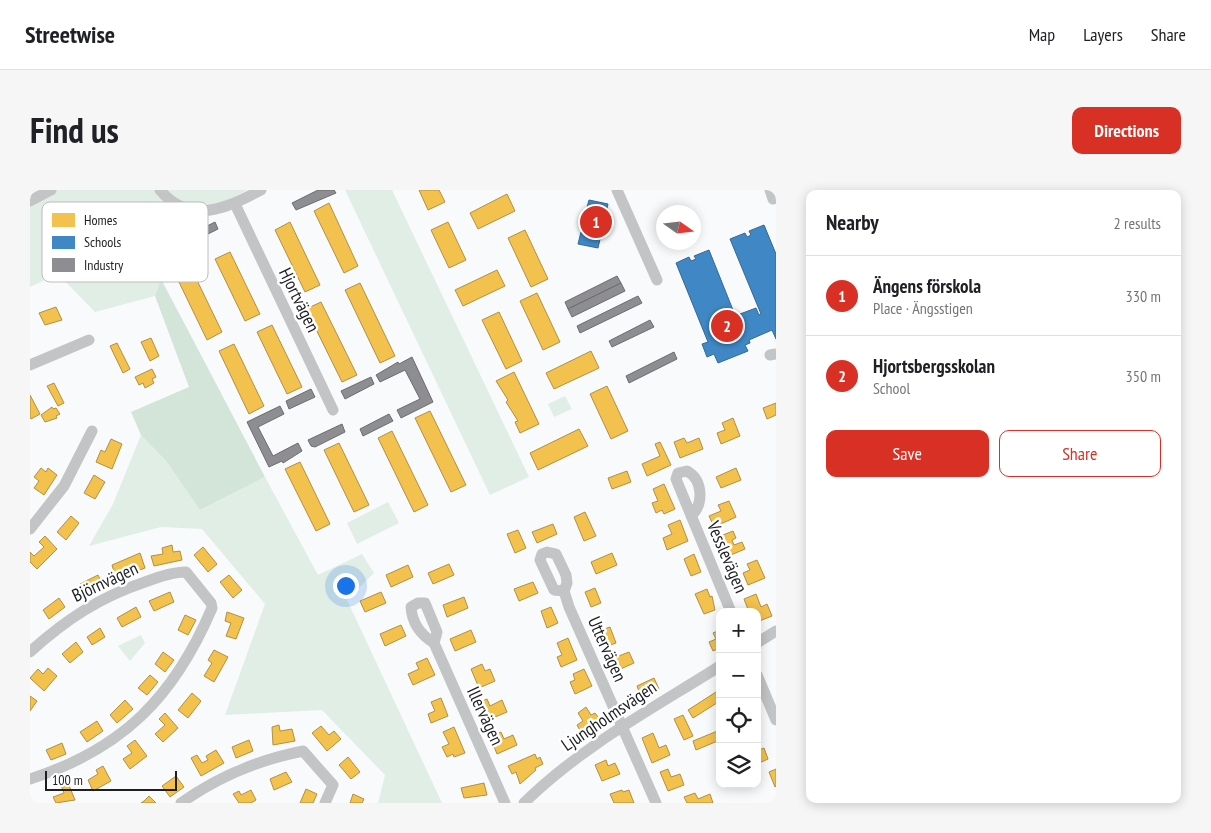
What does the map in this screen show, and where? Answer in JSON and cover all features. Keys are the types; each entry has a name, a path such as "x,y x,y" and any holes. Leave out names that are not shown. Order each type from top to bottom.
{"street":[{"path":"30,201 51,190"},
{"path":"160,190 172,202"},
{"path":"208,210 235,204 262,190"},
{"path":"617,190 656,280"},
{"name":"Hjortvägen","path":"235,204 333,410"},
{"path":"30,365 89,340"},
{"path":"30,530 64,486 92,431"},
{"name":"Vesslevägen","path":"691,516 729,608"},
{"name":"Björnvägen","path":"30,652 75,615 118,591 180,572 186,572 211,603 212,608 198,640 180,673 157,701 130,727 101,747 73,764 30,779"},
{"name":"Uttervägen","path":"564,591 569,608 656,803"},
{"path":"761,640 776,631"},
{"name":"Illervägen","path":"434,643 506,803"},
{"name":"Ljungholmsvägen","path":"524,803 560,770 622,725 716,668"},
{"path":"761,684 776,720"},
{"path":"181,803 226,775 252,764 304,750 333,785 325,803"}],"shaded area":[{"path":"30,190 248,190 208,210 208,202 42,202 42,281 30,287"},
{"path":"345,190 392,190 529,477 490,495"},
{"path":"66,282 160,282 155,296 95,312"},
{"path":"565,396 572,409 554,417 548,404"},
{"path":"141,435 166,461 200,510 265,477 318,575 362,554 374,573 347,600 442,803 378,803 385,775 322,710 225,715 265,604 202,529 161,527 89,546 113,504"},
{"path":"388,502 399,523 357,544 347,523"},
{"path":"141,635 145,643 130,661 118,646"}],"green space":[{"path":"160,282 163,282 265,477 200,510 166,461 141,435 131,412 189,387 155,296"}],"building: Homes":[{"path":"419,190 439,190 445,202 428,210"},
{"path":"507,194 515,211 478,229 470,213"},
{"path":"329,203 358,266 344,273 314,211"},
{"path":"290,222 320,285 305,292 275,230"},
{"path":"448,222 466,260 449,268 431,230"},
{"path":"525,230 548,279 531,287 508,238"},
{"path":"230,252 260,314 245,321 215,259"},
{"path":"497,270 505,286 463,306 455,290"},
{"path":"179,282 198,282 222,332 207,340"},
{"path":"360,283 395,356 380,363 345,290"},
{"path":"537,293 560,342 543,350 520,301"},
{"path":"321,302 357,375 342,382 306,309"},
{"path":"56,307 62,320 45,325 39,313"},
{"path":"499,312 522,361 506,369 482,320"},
{"path":"272,325 302,387 287,394 257,332"},
{"path":"151,338 159,356 150,361 141,342"},
{"path":"117,343 130,369 123,373 110,346"},
{"path":"234,344 264,406 249,414 219,351"},
{"path":"591,351 599,368 554,389 546,373"},
{"path":"152,369 156,377 152,379 154,383 145,388 143,383 139,385 135,377"},
{"path":"514,372 539,424 520,433 515,422 518,421 496,381"},
{"path":"54,383 64,403 58,406 47,386"},
{"path":"607,386 628,431 611,439 590,394"},
{"path":"30,395 40,414 31,419 30,417"},
{"path":"776,403 776,415 767,419 763,408"},
{"path":"52,407 53,409 56,408 60,414 56,416 57,418 45,422 41,415"},
{"path":"430,411 466,485 451,492 415,418"},
{"path":"733,418 740,436 721,444 717,433 725,430 722,423"},
{"path":"579,429 588,446 538,470 530,453"},
{"path":"392,431 428,505 414,512 378,438"},
{"path":"684,438 687,443 699,438 703,449 680,458 674,442"},
{"path":"111,439 122,444 112,469 96,462 101,450 105,452"},
{"path":"660,442 671,465 647,476 642,464 660,456 655,444"},
{"path":"339,443 369,505 354,512 324,450"},
{"path":"300,462 330,524 316,531 285,469"},
{"path":"41,468 46,472 48,468 57,475 44,495 34,488 39,481 34,477"},
{"path":"736,468 741,480 721,488 716,477"},
{"path":"627,471 631,482 612,489 608,478"},
{"path":"94,475 105,482 95,499 84,493"},
{"path":"664,484 675,509 664,514 662,510 656,513 652,503 658,501 653,489"},
{"path":"729,501 736,517 714,527 709,516 721,511 718,505"},
{"path":"585,512 596,536 584,541 574,517"},
{"path":"71,516 79,523 66,540 57,532"},
{"path":"680,520 688,541 667,550 663,538 672,534 668,525"},
{"path":"553,524 557,534 537,543 532,532"},
{"path":"518,530 526,548 515,553 507,534"},
{"path":"733,531 736,538 732,540 734,545 742,542 745,549 726,557 718,537"},
{"path":"45,536 57,549 37,569 30,562 30,552 34,556 44,547 39,542"},
{"path":"172,545 173,552 180,551 182,560 154,566 151,556 163,554 162,548"},
{"path":"203,547 217,564 208,572 194,555"},
{"path":"140,553 145,568 116,579 112,565"},
{"path":"612,553 617,565 596,574 591,562"},
{"path":"694,554 701,572 691,576 684,559"},
{"path":"757,560 765,578 748,585 743,573 750,570 747,564"},
{"path":"449,564 454,575 433,584 428,573"},
{"path":"408,565 413,577 391,587 386,575"},
{"path":"98,575 103,585 85,594 80,584"},
{"path":"229,575 242,590 233,598 220,582"},
{"path":"533,582 538,593 519,601 514,589"},
{"path":"595,588 601,603 591,607 585,592"},
{"path":"707,589 710,597 712,596 715,610 704,614 695,594"},
{"path":"170,592 174,602 154,611 149,601"},
{"path":"381,592 386,603 365,612 360,601"},
{"path":"756,594 761,607 767,604 772,616 761,620 761,608 747,608 744,599"},
{"path":"464,597 468,608 447,617 443,605"},
{"path":"59,598 65,607 49,619 43,610"},
{"path":"136,607 141,617 122,627 117,618"},
{"path":"551,607 558,623 547,628 541,611"},
{"path":"227,612 244,618 236,639 226,636 231,623 225,621"},
{"path":"185,615 196,620 188,635 178,630"},
{"path":"401,625 406,636 385,646 380,634"},
{"path":"610,627 616,643 605,647 599,631"},
{"path":"100,628 105,637 92,645 87,637"},
{"path":"471,630 476,642 455,651 450,639"},
{"path":"568,638 577,660 561,667 557,657 562,655 557,643"},
{"path":"716,639 716,650 713,651 709,642"},
{"path":"76,642 83,652 70,663 62,654"},
{"path":"214,650 228,657 214,682 204,676 212,663 208,660"},
{"path":"163,652 174,660 165,672 155,664"},
{"path":"629,652 634,663 616,671 611,659"},
{"path":"427,658 435,675 413,685 408,674 419,669 416,663"},
{"path":"482,664 485,671 490,669 495,681 479,688 471,669"},
{"path":"48,668 57,676 44,691 30,678 38,669 43,674"},
{"path":"584,669 592,686 575,694 570,682 575,680 573,674"},
{"path":"150,675 158,682 147,695 138,688"},
{"path":"654,678 659,689 641,697 637,686"},
{"path":"716,692 716,704 693,718 688,710"},
{"path":"192,693 201,701 188,718 178,710"},
{"path":"30,696 37,701 30,711"},
{"path":"441,698 448,716 431,723 428,714 435,711 431,702"},
{"path":"487,699 490,706 502,700 507,712 483,722 475,704"},
{"path":"125,700 133,709 117,723 110,715"},
{"path":"586,707 591,715 595,713 601,721 582,734 577,725 583,721 578,713"},
{"path":"165,713 178,728 163,742 155,734 165,725 159,719"},
{"path":"683,715 693,736 684,740 674,719"},
{"path":"97,721 103,731 87,742 80,732"},
{"path":"279,725 280,731 292,729 295,741 273,745 272,727"},
{"path":"321,726 329,735 334,731 341,739 327,751 312,733"},
{"path":"454,727 465,753 454,757 453,754 447,757 442,747 449,744 443,732"},
{"path":"501,732 504,739 513,735 517,745 497,754 490,737"},
{"path":"716,732 716,742 696,750 693,741"},
{"path":"653,733 659,748 666,745 670,755 652,763 642,738"},
{"path":"135,740 147,756 130,769 123,759 132,753 127,746"},
{"path":"249,740 253,751 236,758 232,747"},
{"path":"62,743 66,754 51,760 46,750"},
{"path":"764,748 768,759 761,762 761,749"},
{"path":"216,750 224,763 201,776 191,758 197,755 202,763 208,760 206,756"},
{"path":"535,754 537,759 540,757 543,764 535,768 536,770 520,784 516,772 512,774 508,766"},
{"path":"348,757 360,772 351,779 339,765"},
{"path":"606,760 608,766 615,763 620,774 602,781 595,765"},
{"path":"103,766 111,781 93,791 88,780 98,774 96,770"},
{"path":"668,769 671,777 680,774 684,785 668,791 660,772"},
{"path":"776,769 776,786 775,787 769,772"},
{"path":"286,772 292,782 274,790 270,779"},
{"path":"176,776 184,787 170,797 162,786"},
{"path":"68,783 75,800 56,803 53,797 64,793 61,785"},
{"path":"484,783 487,795 464,798 461,788"},
{"path":"306,789 317,794 313,803 300,803"},
{"path":"251,790 256,800 251,803 239,803 233,794 239,791 241,795"},
{"path":"622,790 623,792 629,790 634,803 614,803 610,794"},
{"path":"695,793 698,799 710,794 713,803 687,803 684,797"},
{"path":"353,794 364,799 362,803 350,803"},
{"path":"149,796 156,803 141,803 144,801"}],"building: Schools":[{"path":"589,200 608,204 598,248 578,244 581,232 586,233 590,212 586,211"},
{"path":"764,225 776,254 776,339 772,330 749,340 750,343 745,345 748,351 718,363 714,354 707,357 702,344 708,342 676,263 689,257 691,261 696,259 694,256 709,250 739,325 744,323 740,314 756,308 759,315 761,314 730,239 745,233 747,237 751,235 749,231"}],"building: Industry":[{"path":"318,190 334,190 336,193 296,210 292,203"},
{"path":"215,222 218,229 208,234 208,226"},
{"path":"617,276 621,283 568,309 565,302"},
{"path":"621,283 625,291 572,317 568,309"},
{"path":"638,296 642,303 580,333 577,326"},
{"path":"650,320 654,327 612,347 609,341"},
{"path":"674,352 677,359 629,383 626,376"},
{"path":"412,357 433,402 401,418 397,410 420,399 405,370 380,382 376,375 398,362 399,364"},
{"path":"371,377 374,384 345,399 341,391"},
{"path":"311,389 315,397 289,409 286,401"},
{"path":"280,406 284,414 258,427 273,456 298,443 302,451 283,463 282,461 269,467 247,422"},
{"path":"389,414 393,421 363,436 360,429"},
{"path":"342,424 345,432 315,447 311,446 308,440"}],"place":[{"name":"Ängens förskola","path":"596,222"},
{"name":"Hjortsbergsskolan","path":"727,326"}]}
